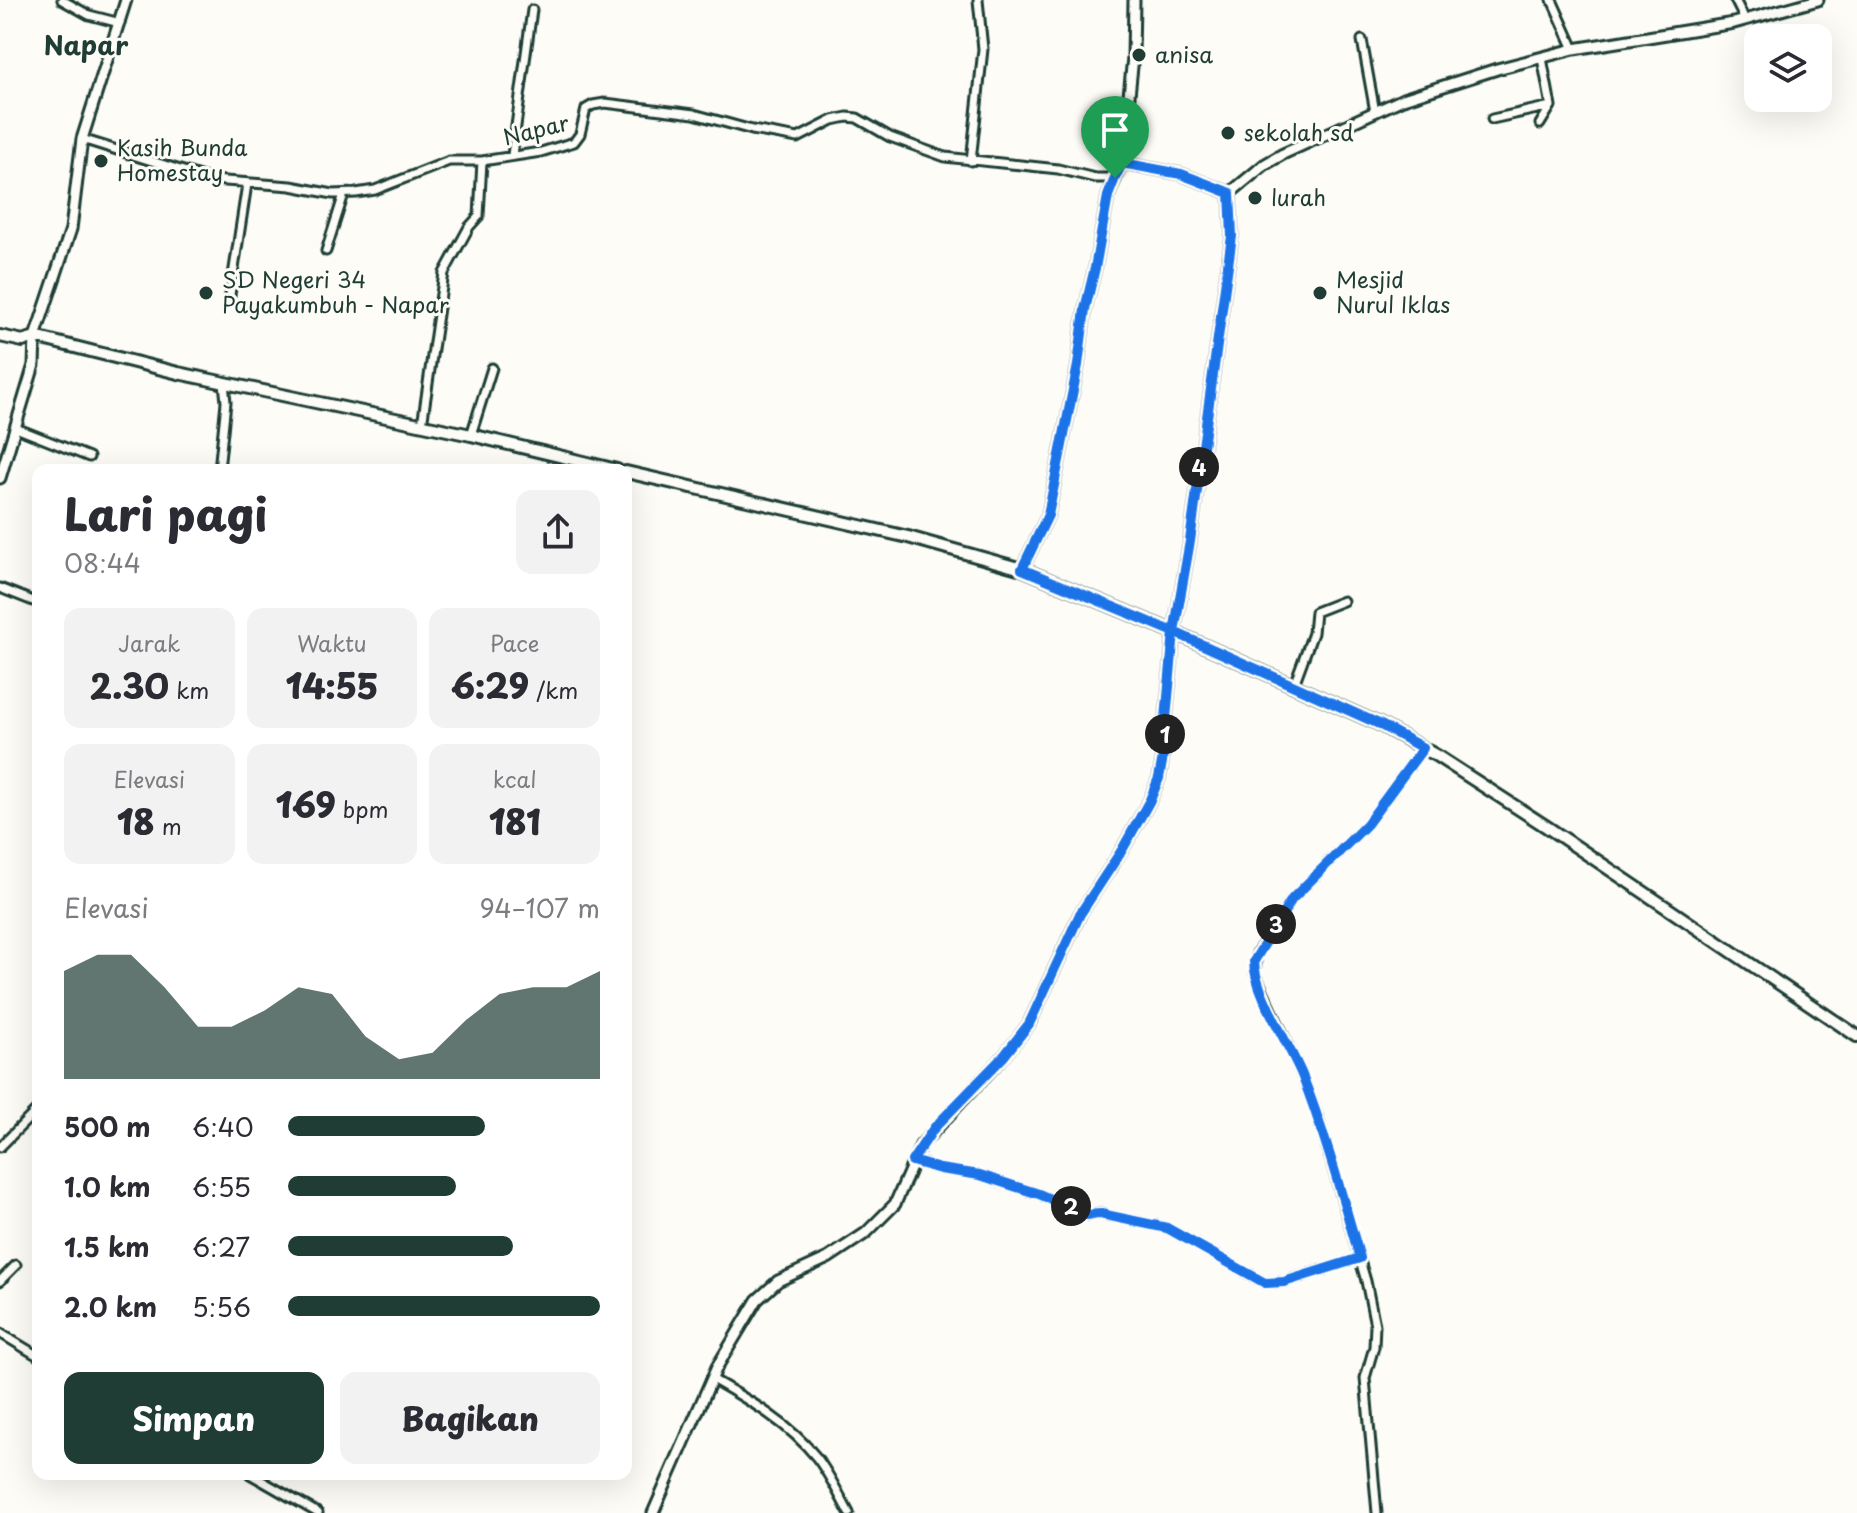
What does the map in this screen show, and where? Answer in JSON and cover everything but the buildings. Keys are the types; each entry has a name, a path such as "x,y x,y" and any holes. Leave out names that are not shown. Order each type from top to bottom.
{"main road":[{"path":"0,336 23,341 35,337 224,383 592,464"},
{"path":"632,473 908,537 1022,569 1174,632 1379,724 1423,748 1557,834 1857,1036"}],"street":[{"path":"62,0 89,15 120,23"},
{"path":"0,478 34,365 35,337 71,229 82,139 126,0"},
{"path":"971,161 983,49 978,0"},
{"path":"1022,569 1048,515 1108,196 1122,163 1133,57 1134,0"},
{"path":"1552,0 1574,49"},
{"path":"1735,0 1745,20"},
{"path":"1230,193 1254,172 1283,154 1439,87 1574,49 1745,20 1818,0"},
{"path":"512,155 532,10"},
{"path":"1362,40 1375,112"},
{"path":"1540,124 1551,106 1542,58"},
{"name":"Napar","path":"512,155 541,152 574,142 580,134 586,109 605,103 694,114 752,130 798,138 833,120 857,118 910,145 945,157 1058,169 1095,178 1115,178"},
{"path":"1492,119 1551,106"},
{"name":"Napar","path":"82,139 195,176 344,194 375,190 449,161 482,161 518,155 512,155"},
{"path":"422,425 444,273 481,209 482,161"},
{"path":"1122,163 1181,174 1230,193"},
{"path":"230,295 247,184"},
{"path":"653,1513 712,1379 735,1333 757,1300 778,1281 828,1258 866,1233 895,1204 912,1161 934,1128 1004,1056 1029,1024 1080,914 1150,800 1162,762 1174,632 1190,541 1232,236 1230,193"},
{"path":"326,251 344,194"},
{"path":"471,435 492,368"},
{"path":"220,464 226,402 224,383"},
{"path":"16,428 89,457"},
{"path":"0,588 32,601"},
{"path":"1293,687 1313,633 1315,612 1343,601"},
{"path":"1377,1513 1365,1383 1374,1347 1375,1325 1360,1258 1318,1117 1261,987 1254,961 1292,899 1367,824 1423,748"},
{"path":"0,1147 32,1115"},
{"path":"912,1161 980,1175 1039,1194 1086,1215 1101,1214 1167,1228 1265,1283 1284,1282 1360,1258"},
{"path":"0,1281 16,1265"},
{"path":"0,1333 32,1352"},
{"path":"712,1379 764,1410 803,1443 817,1459 849,1513"},
{"path":"260,1480 318,1513"}],"place":[{"name":"anisa","path":"1139,55"},
{"name":"sekolah sd","path":"1228,133"},
{"name":"Kasih Bunda Homestay","path":"101,161"},
{"name":"lurah","path":"1255,198"},
{"name":"SD Negeri 34 Payakumbuh - Napar","path":"206,293"},
{"name":"Mesjid Nurul Iklas","path":"1320,293"}],"district":[{"name":"Napar","path":"86,46"}],"route":[{"path":"1115,178 1108,196 1085,309 1078,365 1048,515 1022,569 1174,632 1159,778 1122,850 1080,914 1029,1024 1004,1056 934,1128 912,1161 980,1175 1039,1194 1086,1215 1101,1214 1167,1228 1265,1283 1284,1282 1360,1258 1318,1117 1255,973 1254,961 1292,899 1367,824 1423,748 1379,724 1174,632 1183,590 1222,315 1232,236 1230,193 1181,174 1122,163 1115,178"}]}
